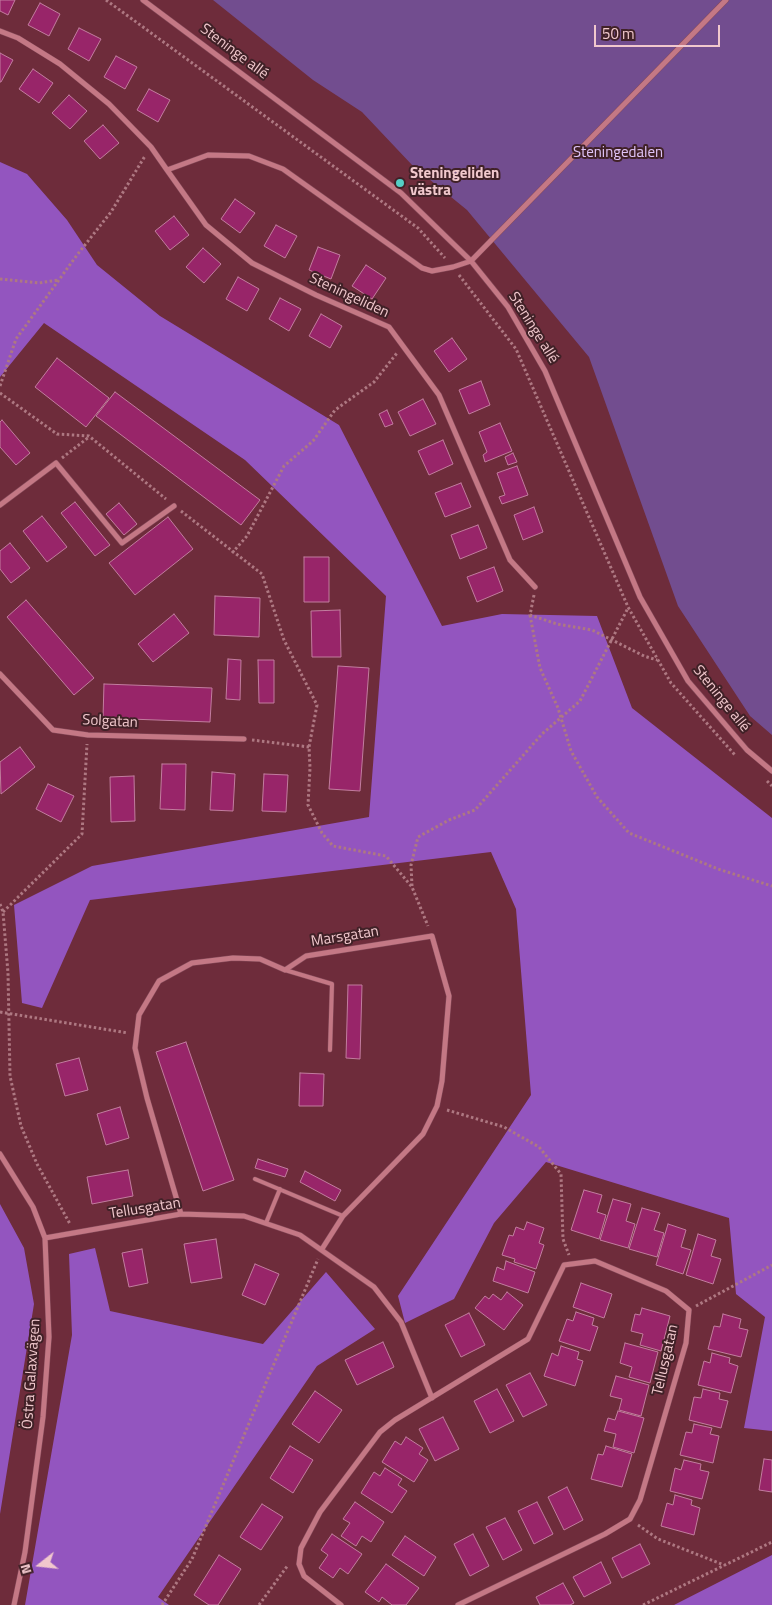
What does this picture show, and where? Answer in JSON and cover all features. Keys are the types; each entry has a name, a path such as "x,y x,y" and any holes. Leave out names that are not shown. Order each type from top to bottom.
{"street":[{"name":"Steninge allé","path":"143,0 401,193 471,261 508,307 545,371 640,597 688,681 747,750 772,772"},
{"path":"167,170 208,155 249,156 283,169 422,268 432,271 453,267 471,261 726,0"},
{"name":"Steningeliden","path":"0,31 18,38 60,64 109,104 151,147 206,225 252,263 316,295 389,327 439,395 510,560 535,587"},
{"path":"0,505 56,463 122,543 174,506"},
{"name":"Solgatan","path":"0,674 53,730 88,735 244,739"},
{"path":"322,1249 343,1216 424,1134 437,1106 442,1081 449,996 432,936"},
{"name":"Marsgatan","path":"285,970 306,956 432,936"},
{"path":"181,1214 147,1098 135,1048 139,1015 159,981 192,963 233,958 260,959 285,970"},
{"name":"Östra Galaxvägen","path":"0,1154 33,1207 45,1238 50,1337 43,1417 25,1552 14,1605"},
{"name":"Tellusgatan","path":"45,1238 181,1214 244,1216 300,1234 374,1287 401,1322 432,1398"},
{"name":"Tellusgatan","path":"573,1264 595,1262 666,1291 689,1310 686,1344 640,1500 630,1520"},
{"path":"341,1605 304,1576 299,1564 301,1548 320,1512 380,1432 395,1420 528,1339 564,1265 573,1264"},
{"path":"458,1605 630,1520"}],"lane":[{"path":"285,970 332,984 330,1050"},
{"path":"255,1179 343,1216"},
{"path":"266,1223 280,1189"}],"path":[{"path":"106,0 418,228 453,267 516,349 628,607 671,683 727,748 742,760"},
{"path":"0,386 16,339 112,212 151,147"},
{"path":"0,280 4,278 39,283 59,280"},
{"path":"232,553 247,536 284,466 313,441 335,410 374,382 403,344"},
{"path":"0,393 57,434 89,436 232,553 262,574 284,640 317,705 308,747 310,768 308,805 322,833 333,846 386,856 412,887"},
{"path":"56,463 89,436"},
{"path":"535,587 530,614 540,668 561,717 572,750 597,797 630,833 718,869 772,886"},
{"path":"432,936 412,887 410,865 418,837 449,820 476,810 542,734 580,701 628,607"},
{"path":"530,614 557,624 592,630 644,656 658,660"},
{"path":"3,912 82,834 88,735"},
{"path":"244,739 308,747"},
{"path":"765,779 772,786"},
{"path":"0,904 3,912 9,1013 10,1076 21,1126 37,1164 75,1233"},
{"path":"0,1012 137,1034"},
{"path":"437,1106 504,1127 539,1148 561,1174 563,1239 573,1264"},
{"path":"162,1605 192,1559 322,1249"},
{"path":"689,1310 772,1266"},
{"path":"630,1520 658,1539 725,1565"},
{"path":"643,1605 772,1542"},
{"path":"259,1605 301,1548"}],"green space":[{"name":"Steningedalen","path":"213,0 772,0 772,735 750,716 678,606 589,357 467,210 413,166 362,112 313,80"}],"shaded area":[{"path":"0,162 27,174 67,220 97,265 160,316 339,425 442,626 502,614 597,616 632,708 772,818 772,1431 744,1428 765,1317 736,1294 729,1218 546,1162 494,1223 454,1299 405,1323 398,1296 531,1095 516,909 491,852 90,900 42,1008 22,1003 14,905 92,866 369,817 386,596 245,460 44,323 0,377"},
{"path":"0,1204 24,1248 34,1304 0,1514"},
{"path":"95,1248 110,1311 263,1344 326,1272 375,1329 317,1366 158,1597 169,1605 25,1605 72,1335 69,1254"},
{"path":"772,1555 772,1605 674,1605"}],"building":[{"path":"0,0 15,0 8,15 0,11"},
{"path":"40,3 60,14 49,36 28,25"},
{"path":"79,28 101,39 89,61 68,49"},
{"path":"0,53 13,60 1,82 0,82"},
{"path":"116,56 137,67 125,89 104,77"},
{"path":"33,69 53,83 39,103 19,89"},
{"path":"149,89 170,100 158,122 137,110"},
{"path":"69,95 87,111 70,129 52,113"},
{"path":"103,125 119,143 100,159 84,141"},
{"path":"235,199 255,213 240,233 221,219"},
{"path":"174,216 189,235 170,250 155,231"},
{"path":"276,225 297,236 285,258 264,246"},
{"path":"318,247 340,255 331,279 309,270"},
{"path":"203,248 221,264 204,283 186,267"},
{"path":"366,265 386,278 372,299 352,286"},
{"path":"238,277 259,289 247,311 226,299"},
{"path":"280,298 301,309 289,331 269,319"},
{"path":"321,314 342,326 330,348 309,336"},
{"path":"452,338 467,359 449,372 434,351"},
{"path":"57,358 109,398 86,427 35,387"},
{"path":"481,381 490,405 469,414 459,390"},
{"path":"115,392 260,500 241,525 96,416"},
{"path":"423,399 436,424 410,436 398,412"},
{"path":"387,410 393,424 385,427 379,414"},
{"path":"2,420 30,453 16,465 0,447 0,422"},
{"path":"500,423 512,451 485,462 483,455 487,452 479,432"},
{"path":"443,440 453,464 429,475 418,451"},
{"path":"513,453 517,462 508,465 505,457"},
{"path":"517,466 528,495 502,504 499,497 505,495 497,473"},
{"path":"461,483 471,507 445,517 435,493"},
{"path":"75,502 110,545 95,556 61,513"},
{"path":"119,503 137,524 124,535 106,514"},
{"path":"534,507 543,532 523,540 514,515"},
{"path":"42,516 67,547 47,562 23,531"},
{"path":"168,517 193,549 135,595 109,563"},
{"path":"478,525 487,548 460,559 451,535"},
{"path":"10,543 30,568 11,583 0,569 0,551"},
{"path":"304,557 329,557 329,602 304,602"},
{"path":"494,567 503,591 477,602 467,577"},
{"path":"215,596 260,598 259,637 214,635"},
{"path":"26,600 94,678 74,695 7,617"},
{"path":"340,610 341,657 312,657 311,611"},
{"path":"174,614 189,633 153,662 138,644"},
{"path":"228,659 241,660 240,700 226,699"},
{"path":"258,660 274,660 274,703 259,703"},
{"path":"338,666 369,668 360,791 329,789"},
{"path":"104,684 212,688 210,722 103,718"},
{"path":"20,747 35,767 1,794 0,762"},
{"path":"162,764 186,764 185,810 160,809"},
{"path":"212,772 235,774 233,811 210,810"},
{"path":"264,774 288,775 286,812 262,811"},
{"path":"134,776 135,821 111,822 110,777"},
{"path":"48,784 74,796 61,822 36,809"},
{"path":"348,985 362,985 360,1059 346,1058"},
{"path":"186,1042 234,1180 203,1191 156,1052"},
{"path":"79,1058 88,1090 65,1096 56,1064"},
{"path":"300,1073 324,1074 323,1106 299,1106"},
{"path":"120,1107 129,1138 106,1145 97,1114"},
{"path":"258,1159 288,1169 285,1177 255,1168"},
{"path":"128,1170 133,1196 92,1204 87,1177"},
{"path":"305,1171 341,1190 335,1201 300,1182"},
{"path":"584,1190 602,1195 597,1212 606,1215 599,1239 571,1230"},
{"path":"613,1199 631,1204 626,1221 635,1224 628,1248 600,1240"},
{"path":"642,1208 660,1213 654,1230 664,1233 657,1257 629,1249"},
{"path":"527,1222 544,1228 539,1243 544,1245 536,1269 514,1262 515,1259 502,1255 509,1235 513,1236 516,1227 524,1230"},
{"path":"668,1224 686,1230 681,1247 691,1250 683,1274 656,1265"},
{"path":"698,1234 716,1240 711,1256 721,1259 713,1284 686,1275"},
{"path":"216,1239 222,1278 191,1283 184,1244"},
{"path":"142,1249 148,1283 129,1287 122,1253"},
{"path":"506,1261 535,1272 528,1293 493,1281 497,1267 504,1270"},
{"path":"255,1264 279,1274 265,1305 242,1295"},
{"path":"581,1283 612,1294 604,1318 573,1307"},
{"path":"507,1292 523,1305 504,1330 475,1308 485,1296 489,1299 493,1294 501,1300"},
{"path":"642,1308 670,1316 661,1351 640,1345 643,1334 631,1331 635,1314 640,1315"},
{"path":"576,1312 594,1318 592,1325 598,1327 590,1351 559,1341 567,1319 573,1321"},
{"path":"469,1313 485,1345 461,1357 445,1325"},
{"path":"723,1314 741,1319 739,1328 748,1330 741,1357 708,1349 714,1326 720,1327"},
{"path":"383,1342 394,1367 357,1385 345,1360"},
{"path":"625,1343 658,1352 650,1383 629,1377 632,1367 620,1363"},
{"path":"561,1346 579,1352 577,1359 583,1361 575,1386 544,1376 552,1353 558,1356"},
{"path":"712,1353 730,1358 729,1363 738,1366 731,1393 698,1385 704,1361 710,1363"},
{"path":"530,1373 547,1405 523,1417 506,1385"},
{"path":"616,1376 649,1385 641,1416 619,1410 622,1399 610,1396"},
{"path":"497,1389 514,1421 490,1433 474,1401"},
{"path":"703,1389 720,1393 719,1399 728,1401 721,1428 689,1420 694,1397 701,1398"},
{"path":"315,1391 342,1410 319,1443 292,1424"},
{"path":"618,1411 644,1418 634,1453 613,1447 616,1434 604,1431 608,1418 615,1420"},
{"path":"443,1417 459,1449 435,1461 419,1429"},
{"path":"694,1424 712,1428 710,1434 719,1436 713,1463 680,1455 686,1432 692,1433"},
{"path":"406,1437 423,1448 419,1454 428,1460 414,1482 382,1462 395,1441 401,1445"},
{"path":"290,1446 313,1460 293,1493 270,1478"},
{"path":"606,1446 632,1454 622,1487 591,1479 598,1454 603,1455"},
{"path":"764,1459 772,1460 772,1492 759,1490"},
{"path":"684,1460 701,1464 700,1470 709,1472 702,1499 670,1491 675,1468 681,1470"},
{"path":"385,1468 402,1479 398,1485 407,1491 392,1513 361,1493 374,1472 380,1476"},
{"path":"567,1487 583,1520 564,1530 548,1497"},
{"path":"675,1495 692,1500 691,1505 700,1508 694,1535 661,1526 667,1503 673,1505"},
{"path":"355,1502 384,1522 371,1542 362,1536 356,1546 341,1536 350,1523 343,1519"},
{"path":"537,1502 553,1534 534,1544 518,1511"},
{"path":"262,1504 283,1517 261,1550 240,1537"},
{"path":"505,1518 522,1550 503,1560 486,1527"},
{"path":"332,1534 362,1554 348,1574 340,1568 333,1578 319,1568 328,1555 321,1550"},
{"path":"473,1534 489,1566 470,1576 454,1544"},
{"path":"405,1536 436,1557 424,1576 392,1555"},
{"path":"640,1544 650,1564 622,1578 612,1558"},
{"path":"219,1555 241,1569 218,1605 209,1605 194,1595"},
{"path":"601,1562 611,1583 584,1597 573,1577"},
{"path":"386,1564 419,1588 406,1605 392,1605 382,1597 379,1602 365,1592"},
{"path":"563,1583 574,1603 570,1605 540,1605 536,1597"}],"place":[{"name":"Steningeliden västra","path":"400,183"}]}
